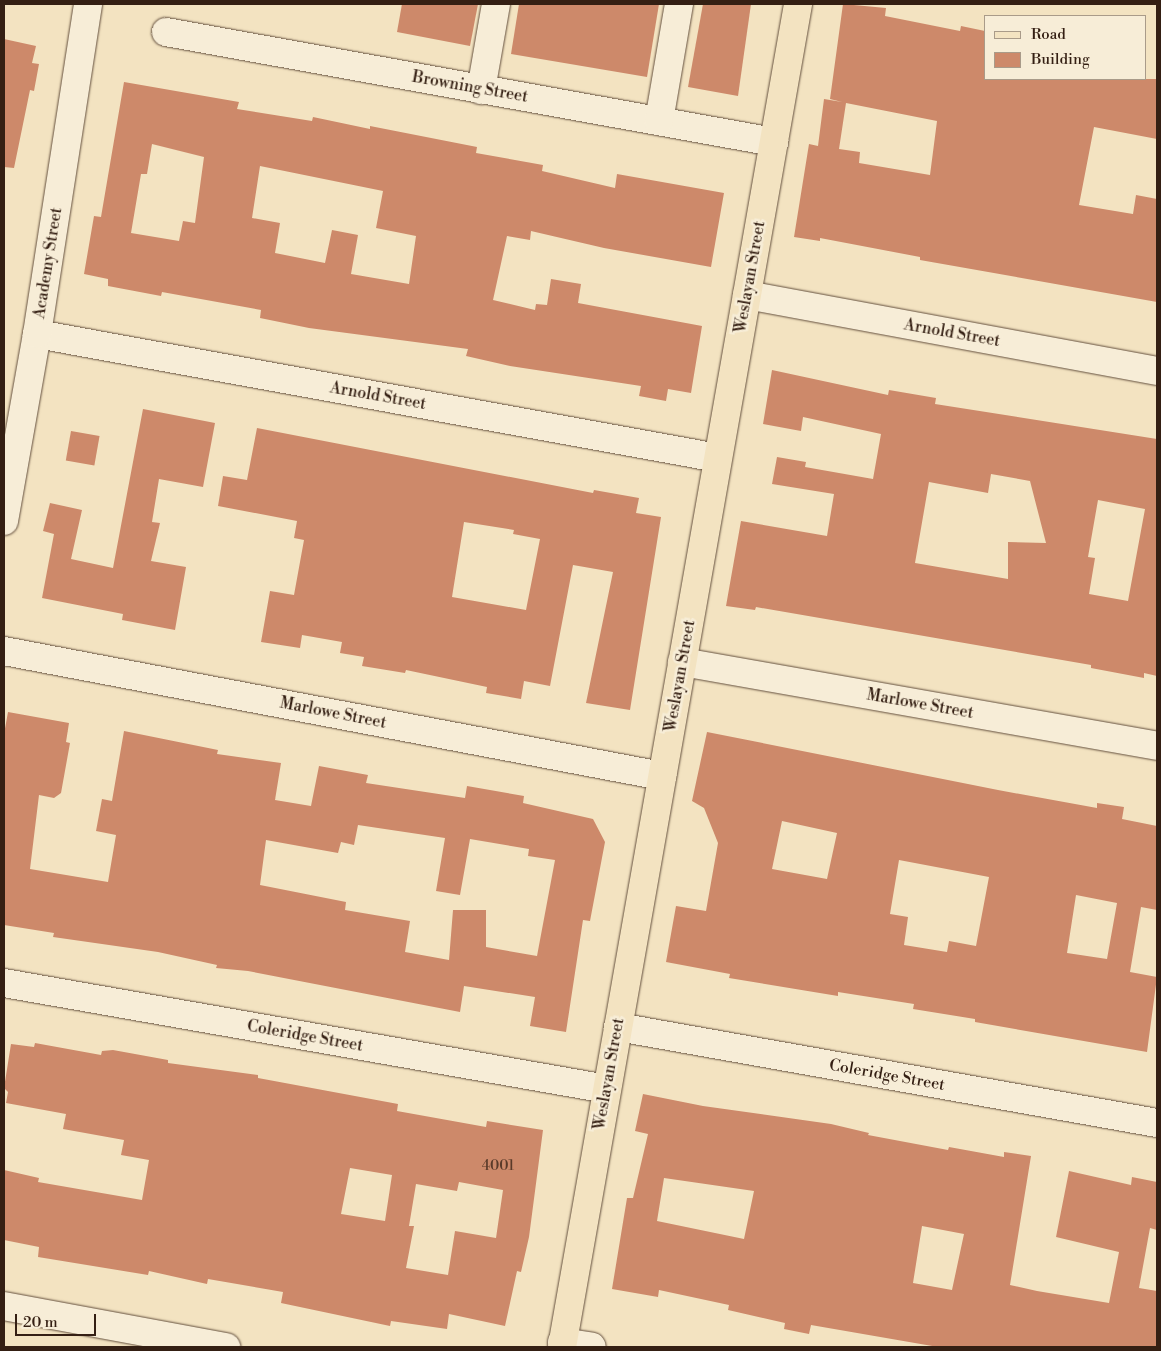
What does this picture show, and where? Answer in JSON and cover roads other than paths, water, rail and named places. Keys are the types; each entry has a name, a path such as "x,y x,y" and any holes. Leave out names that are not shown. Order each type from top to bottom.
{"main road":[{"name":"Weslayan Street","path":"562,1345 798,4"}],"street":[{"name":"Academy Street","path":"4,521 13,420 37,334 88,4"},
{"path":"481,90 496,4"},
{"path":"659,121 679,4"},
{"name":"Browning Street","path":"166,32 774,142"},
{"name":"Arnold Street","path":"747,295 1157,371"},
{"name":"Arnold Street","path":"37,334 718,458"},
{"name":"Marlowe Street","path":"4,651 662,776"},
{"name":"Marlowe Street","path":"682,662 1157,746"},
{"name":"Coleridge Street","path":"4,983 607,1089"},
{"name":"Coleridge Street","path":"618,1028 1157,1123"},
{"path":"4,1306 226,1347"},
{"path":"562,1345 592,1347"}]}
